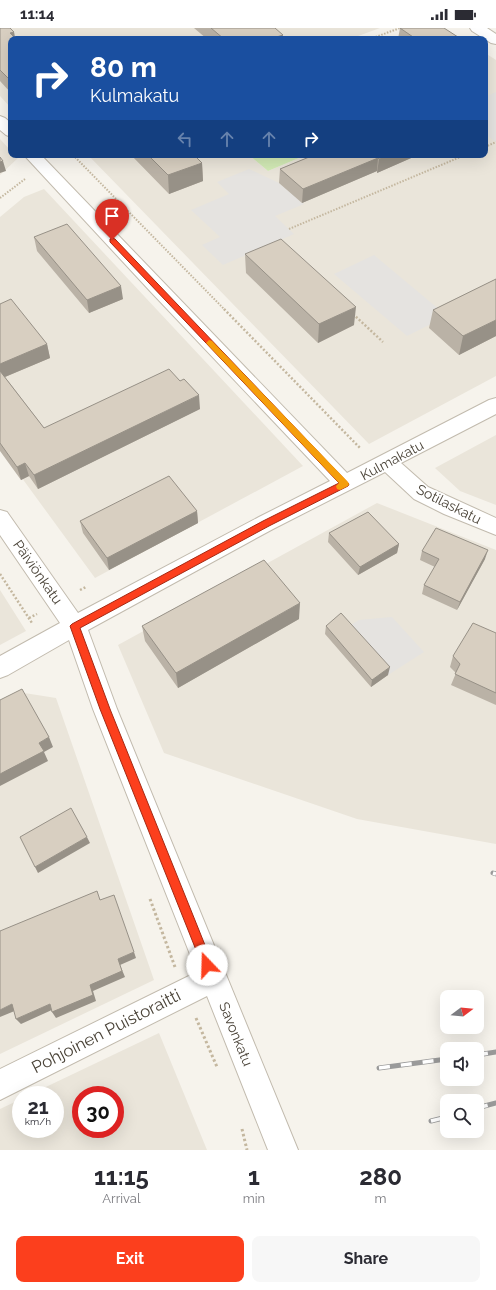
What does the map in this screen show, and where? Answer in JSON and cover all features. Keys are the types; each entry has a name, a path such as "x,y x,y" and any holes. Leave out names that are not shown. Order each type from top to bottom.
{"street":[{"path":"477,28 496,40"},
{"path":"0,121 8,129"},
{"path":"35,158 161,293 345,484"},
{"name":"Kulmakatu","path":"0,668 266,523 345,484 496,405"},
{"name":"Sotilaskatu","path":"387,462 421,493 496,527"},
{"name":"Päiviönkatu","path":"0,518 75,626"},
{"name":"Savonkatu","path":"75,626 105,709 283,1150"},
{"name":"Pohjoinen Puistoraitti","path":"0,1085 213,978"}],"path":[{"path":"378,36 400,28"},
{"path":"76,158 363,451"},
{"path":"289,229 458,158"},
{"path":"0,198 23,179 47,170"},
{"path":"350,311 383,342"},
{"path":"0,574 33,625 32,629"},
{"path":"147,892 184,992 218,1069"},
{"path":"241,1124 247,1150"}],"shaded area":[{"path":"0,28 380,28 358,36 8,36 8,105 0,96"},
{"path":"488,55 496,60 496,376 369,444 91,158 253,158 268,171 299,158 488,158"},
{"path":"496,92 496,142 488,136 488,96"},
{"path":"0,139 8,148 8,158 18,158 0,175"},
{"path":"249,169 279,183 304,204 275,216 294,234 223,265 202,245 220,237 191,210 229,194 217,182"},
{"path":"44,189 303,466 95,578 0,448 0,217 24,197"},
{"path":"374,255 447,316 407,336 334,274"},
{"path":"496,435 496,505 460,491 435,468"},
{"path":"377,503 496,550 496,844 357,819 164,753 118,645"},
{"path":"0,590 26,631 0,645"},
{"path":"392,617 424,652 388,675 346,628 359,620"},
{"path":"18,692 56,698 154,980 0,1054 0,702"},
{"path":"159,1033 207,1150 0,1150 0,1109 12,1103 12,1138 64,1138 64,1086 48,1086"}],"green space":[{"path":"253,158 299,158 268,171"}],"building":[{"path":"0,28 10,28 14,32 10,33 13,36 8,36 8,78 0,70"},
{"path":"211,28 275,28 283,35 280,36 220,36"},
{"path":"400,28 444,28 456,36 412,36"},
{"path":"151,158 197,158 202,163 168,175"},
{"path":"307,158 378,158 303,189 280,169"},
{"path":"67,224 121,286 87,300 34,237"},
{"path":"281,239 356,307 319,324 245,254"},
{"path":"496,279 496,320 463,336 433,310"},
{"path":"11,299 47,344 0,364 0,304"},
{"path":"169,369 180,381 184,379 199,395 34,475 25,463 17,467 0,443 0,371 44,428"},
{"path":"169,476 197,511 107,558 80,521"},
{"path":"368,512 399,544 360,567 329,533"},
{"path":"436,528 488,550 460,602 424,585 439,559 422,551"},
{"path":"264,560 300,603 176,673 142,626"},
{"path":"341,613 390,667 372,680 326,626"},
{"path":"473,623 496,633 496,693 455,674 460,664 453,656"},
{"path":"22,689 49,737 39,743 44,751 0,774 0,700"},
{"path":"71,808 87,837 35,867 20,837"},
{"path":"97,891 100,900 114,895 134,952 118,959 122,971 90,985 93,995 52,1012 50,1004 16,1019 12,1004 0,1010 0,931"}],"railway":[{"path":"484,1054 496,1052"},
{"path":"379,1068 440,1060"},
{"path":"484,1106 496,1103"},
{"path":"431,1121 440,1119"}],"slow traffic":[{"path":"209,343 345,484 340,486"}],"route":[{"path":"112,240 345,484 266,523 75,626 105,709 190,918 207,965"}]}
